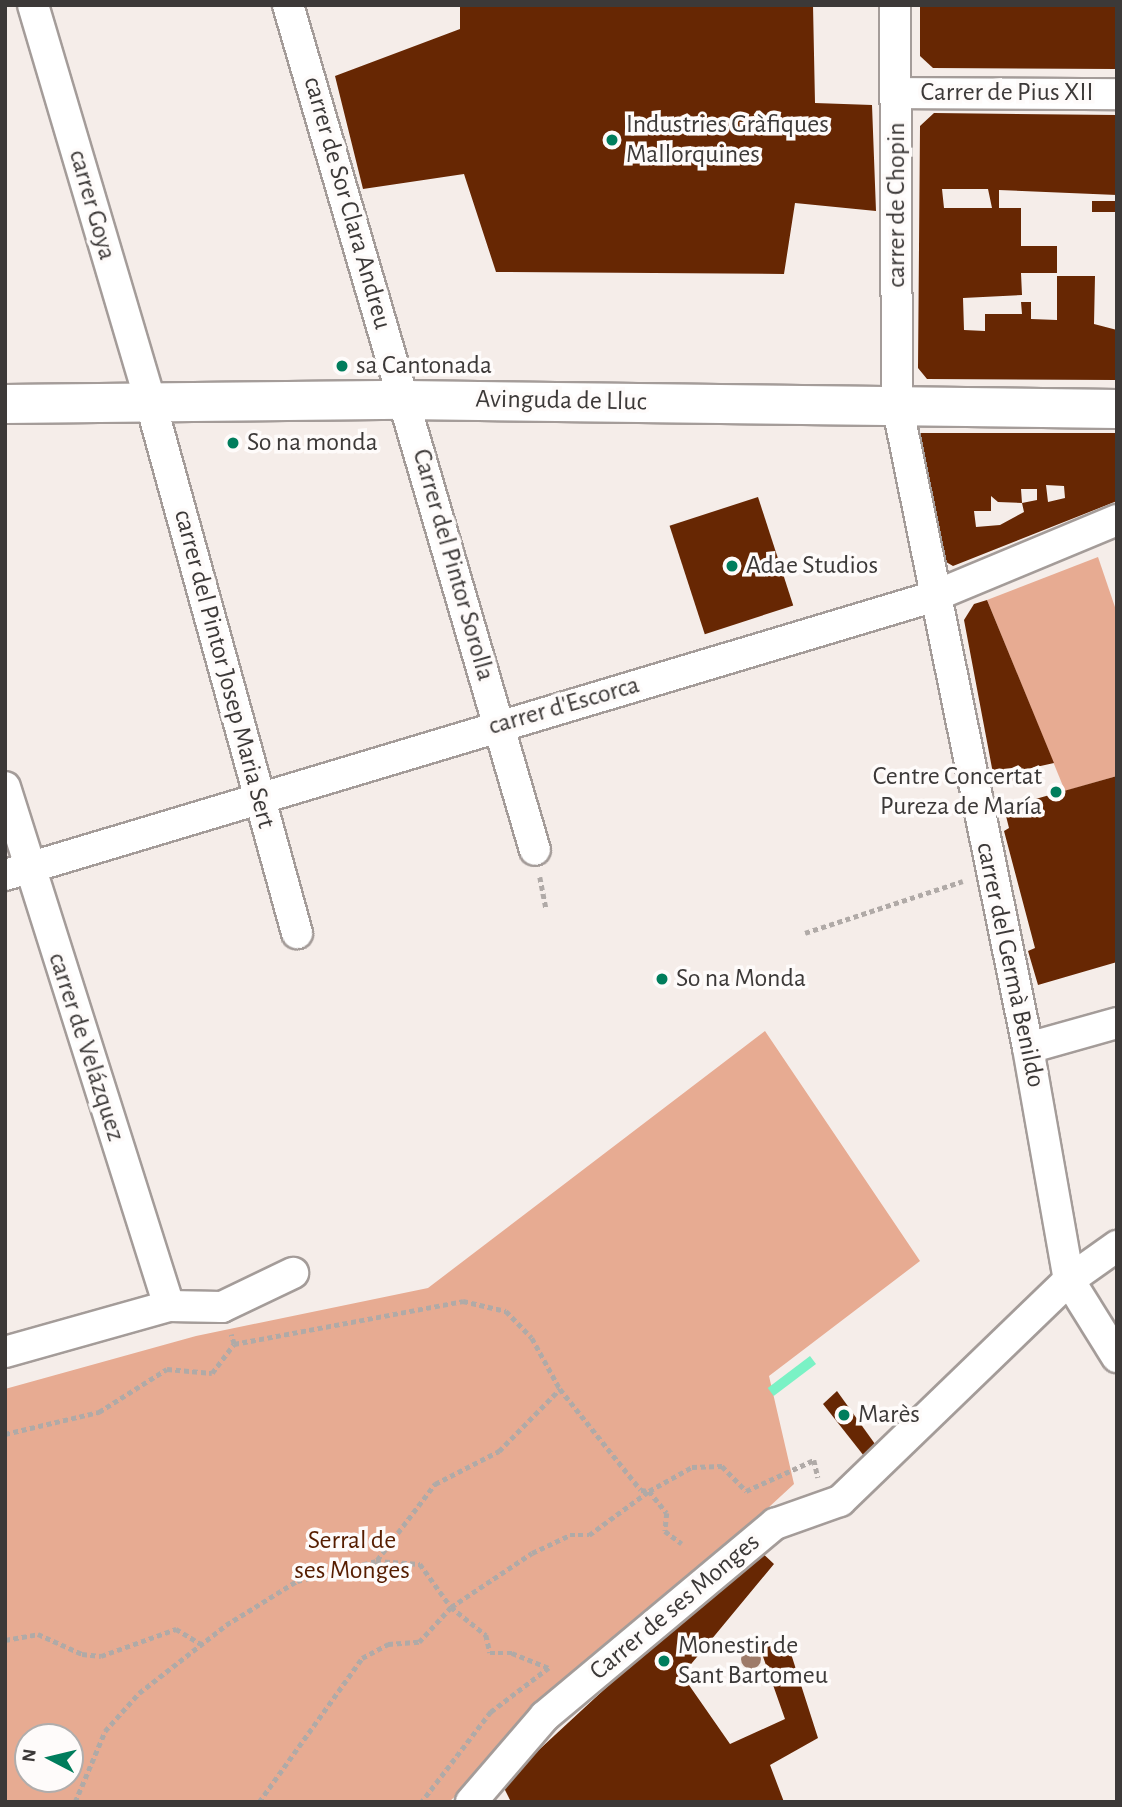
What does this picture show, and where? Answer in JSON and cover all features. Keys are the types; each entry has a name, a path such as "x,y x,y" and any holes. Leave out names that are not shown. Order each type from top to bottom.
{"main road":[{"name":"Avinguda de Lluc","path":"5,404 405,400 897,404 1117,409"}],"street":[{"name":"carrer Goya","path":"33,5 152,404"},
{"name":"carrer de Sor Clara Andreu","path":"288,5 405,400"},
{"name":"carrer de Chopin","path":"895,5 897,404"},
{"name":"Carrer de Pius XII","path":"897,93 1117,94"},
{"name":"Carrer del Pintor Sorolla","path":"405,400 535,850"},
{"name":"carrer del Pintor Josep Maria Sert","path":"152,404 298,933"},
{"name":"carrer del Germà Benildo","path":"897,404 933,597 1028,1048 1069,1280"},
{"name":"carrer d'Escorca","path":"18,872 259,797 933,597 1117,520"},
{"name":"carrer de Velázquez","path":"5,787 18,872 169,1306"},
{"path":"1028,1048 1117,1023"},
{"name":"Carrer de ses Monges","path":"471,1802 545,1716 775,1524 840,1501 1069,1280 1117,1246"},
{"path":"5,1352 169,1306 222,1307 293,1273"},
{"path":"1069,1280 1117,1357"}],"path":[{"path":"806,933 991,871"},
{"path":"5,1434 99,1412 167,1369 212,1373 234,1344 463,1301 506,1311 532,1338 560,1389 619,1465 649,1491 667,1513 665,1531 682,1544"},
{"path":"222,1307 234,1344"},
{"path":"376,1561 435,1484 499,1451 560,1389"},
{"path":"259,1802 362,1658 388,1644 419,1642 451,1607 532,1553 570,1535 589,1535 649,1491 692,1467 722,1466 746,1491 814,1460 824,1507"},
{"path":"75,1802 105,1731 139,1693 201,1644 297,1581 376,1561 420,1564 451,1607 486,1634 490,1653 512,1653 549,1668 491,1712 422,1802"},
{"path":"5,1640 38,1634 82,1654 101,1656 176,1629 201,1644"}],"green space":[{"path":"1098,557 1117,613 1117,776 1065,791 987,600"},
{"name":"Serral de ses Monges","path":"765,1031 920,1261 769,1376 794,1484 449,1802 5,1802 5,1389 196,1336 428,1288"}],"shaded area":[{"path":"810,1356 816,1364 774,1396 768,1388"}],"building":[{"name":"Industries Gràfiques Mallorquines","path":"460,5 813,5 815,103 872,105 876,211 795,203 784,274 496,272 464,174 363,189 335,76 460,29"},
{"path":"920,5 1117,5 1117,69 933,68 920,56"},
{"path":"934,113 1117,115 1117,195 999,190 999,208 1021,208 1021,246 1057,246 1057,273 1021,273 1022,295 963,298 964,330 985,331 985,314 1022,314 1021,302 1031,302 1031,319 1057,320 1057,276 1095,276 1094,324 1117,330 1117,380 927,379 918,368 920,126","holes":["942,189 988,189 992,208 944,208"]},
{"path":"1092,201 1117,201 1117,212 1092,212"},
{"path":"918,433 1115,433 1117,501 953,566 941,559","holes":["1046,485 1064,486 1065,498 1048,502","1021,489 1037,489 1037,500 1022,503","991,496 998,502 1022,503 1024,512 1000,525 976,527 974,511 991,511"]},
{"name":"Adae Studios","path":"758,497 793,605 705,634 670,526"},
{"path":"987,600 1054,763 1027,769 1032,777 995,784 964,620 974,604"},
{"path":"1117,776 1117,962 1038,985 1028,951 1035,948 1004,831 1009,828 1004,808"},
{"name":"Marès","path":"837,1391 875,1444 864,1456 823,1404"},
{"name":"Monestir de Sant Bartomeu","path":"757,1548 774,1564 682,1675 730,1744 785,1719 760,1648 785,1635 818,1738 770,1765 784,1802 511,1802 502,1784"}],"place":[{"name":"Industries Gràfiques Mallorquines","path":"612,140"},
{"name":"sa Cantonada","path":"342,366"},
{"name":"So na monda","path":"233,443"},
{"name":"Adae Studios","path":"732,566"},
{"name":"Centre Concertat Pureza de María","path":"1056,792"},
{"name":"So na Monda","path":"662,979"},
{"name":"Marès","path":"844,1415"},
{"name":"Monestir de Sant Bartomeu","path":"664,1661"}]}
